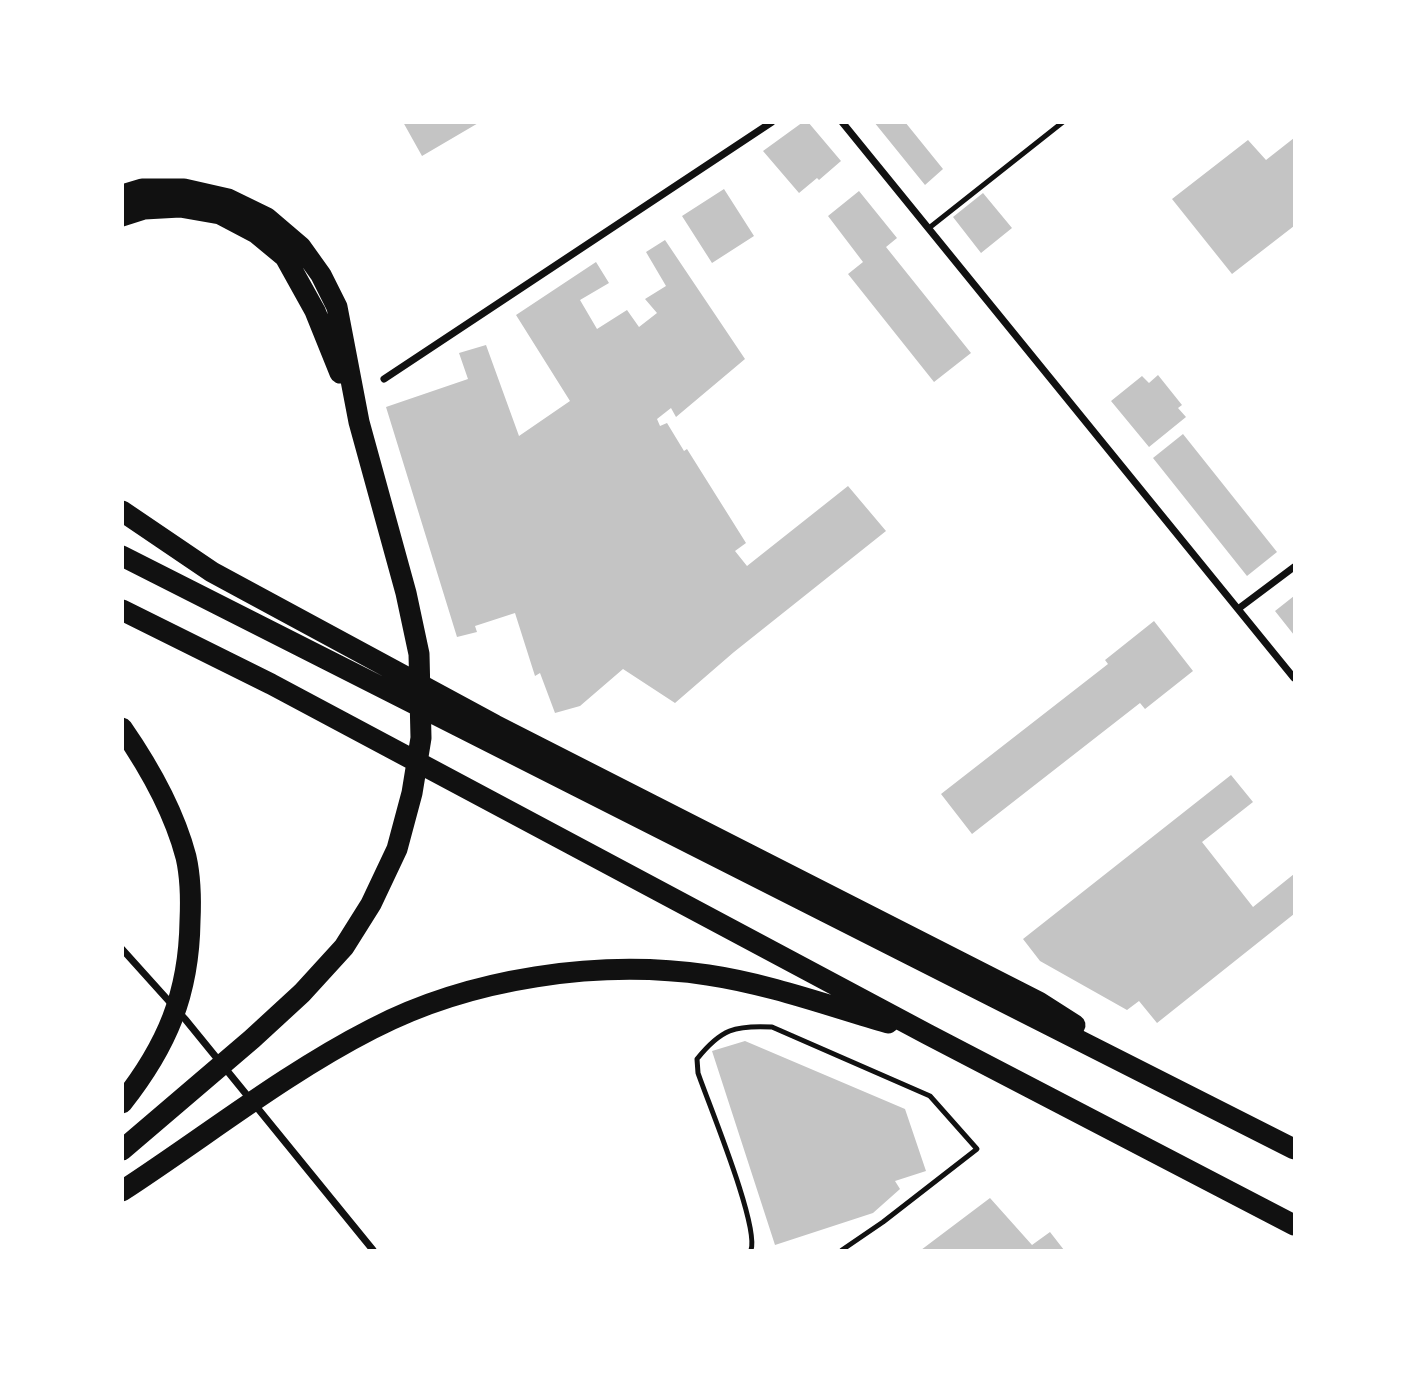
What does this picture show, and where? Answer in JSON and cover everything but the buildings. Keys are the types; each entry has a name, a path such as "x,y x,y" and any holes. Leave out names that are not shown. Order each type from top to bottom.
{"highway":[{"path":"122,195 142,189 184,189 228,198 267,218 301,247 321,275 337,307 359,422 406,593 419,654 421,738 412,793 397,849 371,904 345,947 302,993 252,1039 122,1150"},
{"path":"122,216 144,209 180,207 220,214 256,233 285,257 315,311 359,422"},
{"path":"122,511 212,572 482,718 1040,1002 1167,1085"},
{"path":"122,556 1294,1149"},
{"path":"122,610 271,684 927,1034 1294,1225"},
{"path":"122,728 155,781 175,827 186,858 191,889 190,947 183,990 169,1028 142,1077 122,1103"},
{"path":"122,1191 293,1075 372,1028 444,999 538,977 601,971 654,970 709,975 777,991 927,1034"}],"street":[{"path":"384,379 772,122"},
{"path":"842,122 1294,678"},
{"path":"1238,609 1294,567"},
{"path":"122,949 185,1019 373,1251"}],"lane":[{"path":"929,228 1063,122"},
{"path":"751,1251 754,1242 748,1213 698,1073 697,1059 715,1038 745,1026 772,1027 930,1096 977,1149 842,1251"}]}
